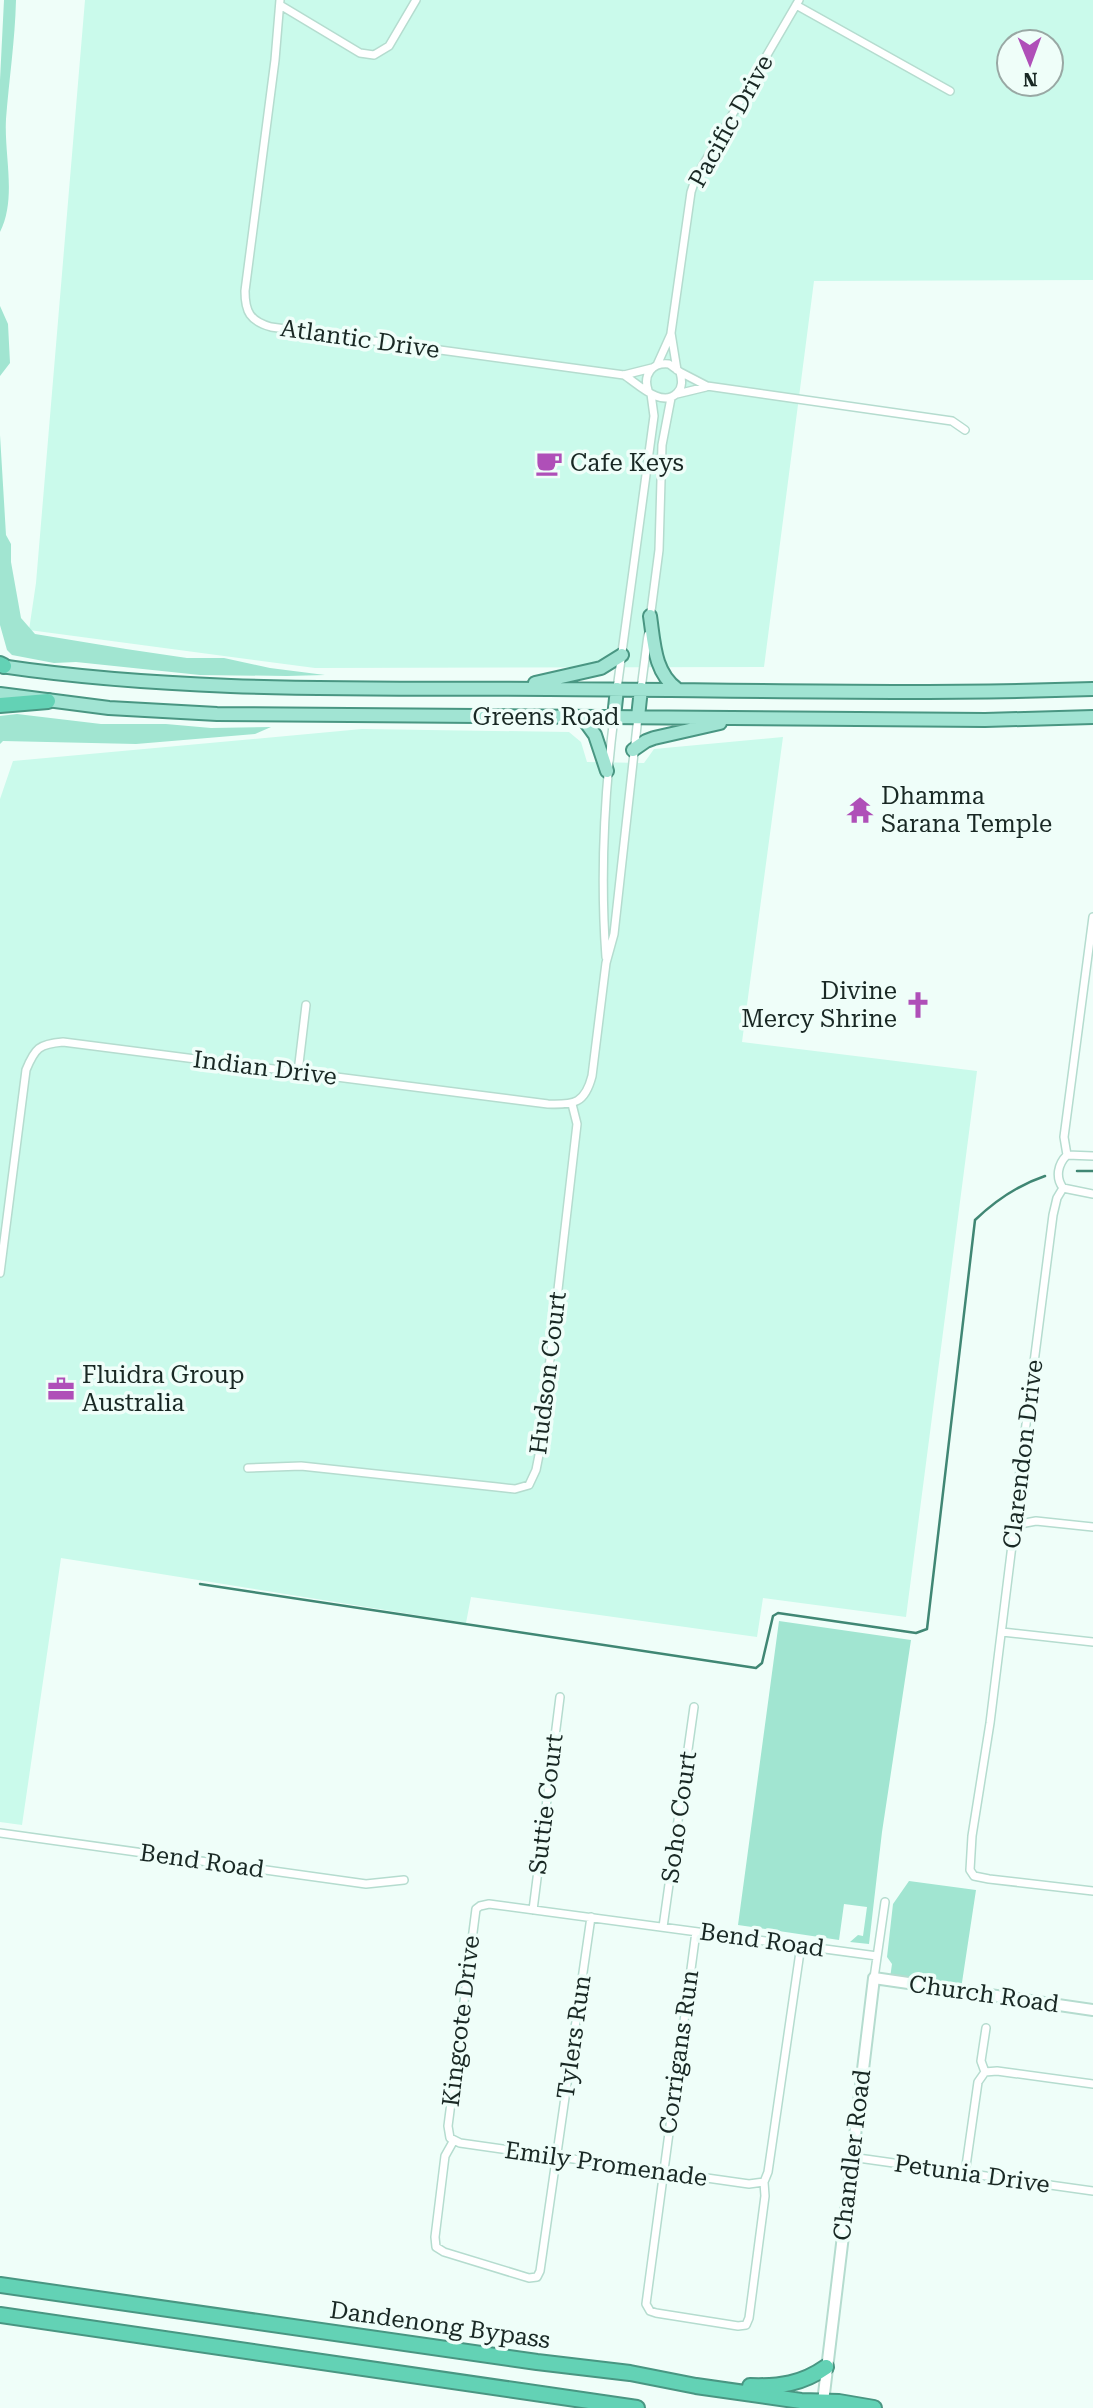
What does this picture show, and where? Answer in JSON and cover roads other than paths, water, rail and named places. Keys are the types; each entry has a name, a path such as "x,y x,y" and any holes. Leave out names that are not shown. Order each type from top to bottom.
{"highway":[{"path":"0,705 48,701"},
{"name":"Dandenong Bypass","path":"0,2286 630,2373 823,2405 874,2408"},
{"path":"0,2315 637,2408"},
{"path":"696,2386 772,2387 809,2379 827,2367"}],"main road":[{"path":"650,617 661,671 677,690"},
{"path":"500,688 546,681 601,667 622,655"},
{"name":"Greens Road","path":"1,665 89,678 183,685 968,692 1093,689"},
{"path":"614,717 617,689"},
{"path":"638,717 641,689"},
{"name":"Greens Road","path":"0,694 109,708 217,714 985,720 1093,717"},
{"path":"582,717 595,735 607,771"},
{"path":"634,750 654,738 741,719"},
{"name":"Church Road","path":"874,1978 1093,2010"},
{"name":"Chandler Road","path":"823,2405 874,1978"}],"street":[{"path":"280,3 360,53 374,55 389,46 416,0"},
{"name":"Atlantic Drive","path":"280,3 245,291 246,311 250,317 259,324 271,327 624,375 654,367"},
{"path":"798,3 950,91"},
{"name":"Pacific Drive","path":"678,371 671,333 686,220 696,177 798,3"},
{"name":"Pacific Drive","path":"654,367 671,333"},
{"path":"617,689 654,416 646,378 654,367 669,364 707,386 952,421 965,430"},
{"path":"641,689 659,550 662,445 674,396 682,384 678,371"},
{"name":"Atlantic Drive","path":"624,375 650,392"},
{"path":"650,392 659,398 707,386"},
{"path":"572,1104 581,1099 589,1089 606,963 603,830 614,717"},
{"path":"606,963 614,934 638,717"},
{"name":"Clarendon Drive","path":"1093,917 1064,1137 1067,1155 1058,1172 1063,1188 1057,1198 1053,1215 1015,1510 1020,1524 1013,1537 972,1836 970,1870 974,1875 989,1878 1093,1892"},
{"path":"298,1072 306,1005"},
{"name":"Indian Drive","path":"0,1273 26,1070 33,1052 46,1043 63,1042 548,1104 572,1104"},
{"name":"Hudson Court","path":"248,1468 301,1466 515,1489 529,1485 539,1455 577,1124 572,1104"},
{"path":"1067,1155 1093,1156"},
{"path":"1063,1188 1093,1194"},
{"path":"1020,1524 1035,1521 1093,1527"},
{"path":"1002,1632 1093,1643"},
{"name":"Suttie Court","path":"533,1910 560,1697"},
{"name":"Soho Court","path":"663,1927 694,1707"},
{"name":"Bend Road","path":"0,1833 366,1884 404,1880"},
{"name":"Chandler Road","path":"874,1978 885,1902"},
{"name":"Bend Road","path":"480,1906 489,1904 877,1956"},
{"name":"Kingcote Drive","path":"480,1906 476,1909 448,2126 452,2139 445,2156 436,2246 444,2252 529,2278 537,2277 557,2157"},
{"name":"Tylers Run","path":"557,2157 591,1917"},
{"name":"Corrigans Run","path":"696,1931 662,2172 647,2307 656,2313 746,2325 765,2196 764,2182"},
{"path":"764,2182 768,2172 801,1945"},
{"path":"985,2072 981,2061 986,2028"},
{"path":"985,2072 997,2071 1093,2084"},
{"path":"965,2173 978,2082 985,2072"},
{"name":"Emily Promenade","path":"452,2139 460,2143 749,2184 764,2182"},
{"name":"Petunia Drive","path":"851,2157 1093,2191"}],"waterway":[{"path":"1077,1171 1093,1171"},
{"path":"200,1584 756,1668 762,1663 773,1616 778,1613 916,1633 927,1629 975,1220 1007,1194 1045,1176"}],"place":[{"name":"Cafe Keys","path":"549,463"},
{"name":"Dhamma Sarana Temple","path":"860,810"},
{"name":"Divine Mercy Shrine","path":"918,1005"},
{"name":"Fluidra Group Australia","path":"61,1389"}]}
